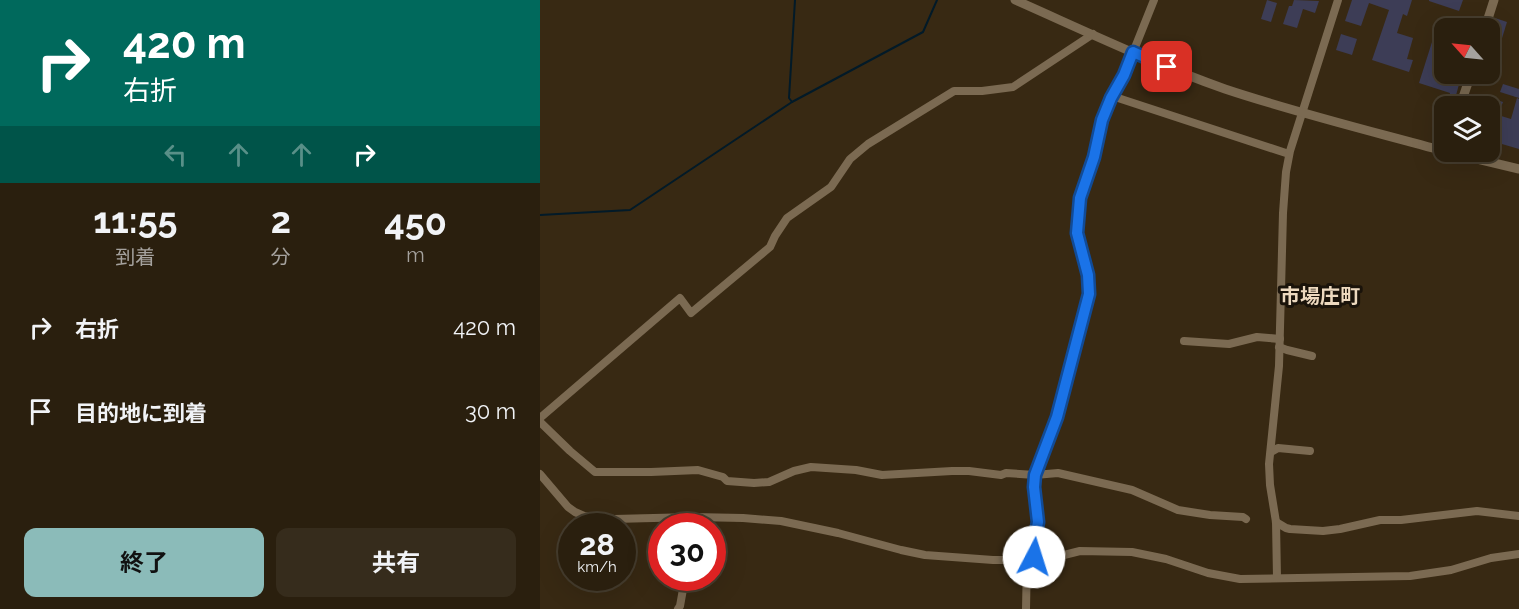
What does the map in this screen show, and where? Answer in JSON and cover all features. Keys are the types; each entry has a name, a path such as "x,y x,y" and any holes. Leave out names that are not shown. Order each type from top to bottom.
{"street":[{"path":"1016,0 1167,67 1220,87 1434,148"},
{"path":"1026,609 1030,558 1038,522 1035,475 1057,417 1089,294 1088,275 1078,240 1077,223 1080,198 1094,157 1102,120 1124,75 1154,0"},
{"path":"1277,578 1276,522 1269,464 1278,376 1286,172 1289,154 1338,0"},
{"path":"1488,18 1494,0"},
{"path":"1093,34 1013,87 982,91 954,91 868,144 850,159 831,187 787,218 770,247 691,313 680,298 540,420 570,452 595,472 698,470 723,477 727,481 754,483 769,482 794,471 811,467 856,470 882,475 960,471 1001,475 1006,473 1035,475 1058,473 1132,490 1178,510 1246,519"},
{"path":"1113,94 1118,98 1289,154"},
{"path":"1488,162 1519,170"},
{"path":"1184,341 1229,344 1257,337 1279,343 1287,350 1312,356"},
{"path":"1271,452 1278,448 1310,451"},
{"path":"540,474 568,507 579,514 604,518 648,518"},
{"path":"1276,522 1286,528 1323,531 1380,520 1401,520 1477,511 1519,516"},
{"path":"726,518 789,523 925,555 993,560 1060,556 1080,551 1132,552 1240,579 1410,576 1451,570 1491,558 1519,554"},
{"path":"678,609 683,591"}],"building":[{"path":"1267,0 1277,3 1271,22 1261,19"},
{"path":"1294,0 1319,1 1315,13 1303,9 1297,28 1283,24 1289,6 1292,6"},
{"path":"1352,0 1412,0 1407,16 1403,14 1397,33 1413,38 1407,59 1413,60 1409,72 1372,60 1389,10 1369,3 1361,26 1345,21"},
{"path":"1429,0 1463,0 1459,11"},
{"path":"1500,20 1507,22 1500,45"},
{"path":"1341,34 1357,39 1352,55 1336,50"},
{"path":"1432,42 1434,43 1434,84 1459,84 1456,96 1449,96 1450,93 1419,83"},
{"path":"1503,84 1519,89 1519,98 1500,92"},
{"path":"1517,98 1519,99 1519,149 1500,143 1500,116 1511,119"}],"waterway":[{"path":"792,102 789,98 795,0"},
{"path":"540,215 630,210 792,102 923,32 937,0"}],"district":[{"name":"市場庄町","path":"1320,296"}],"route":[{"path":"1034,557 1038,522 1035,475 1057,417 1089,294 1088,275 1077,233 1080,198 1094,157 1102,120 1133,52 1167,67"}]}
